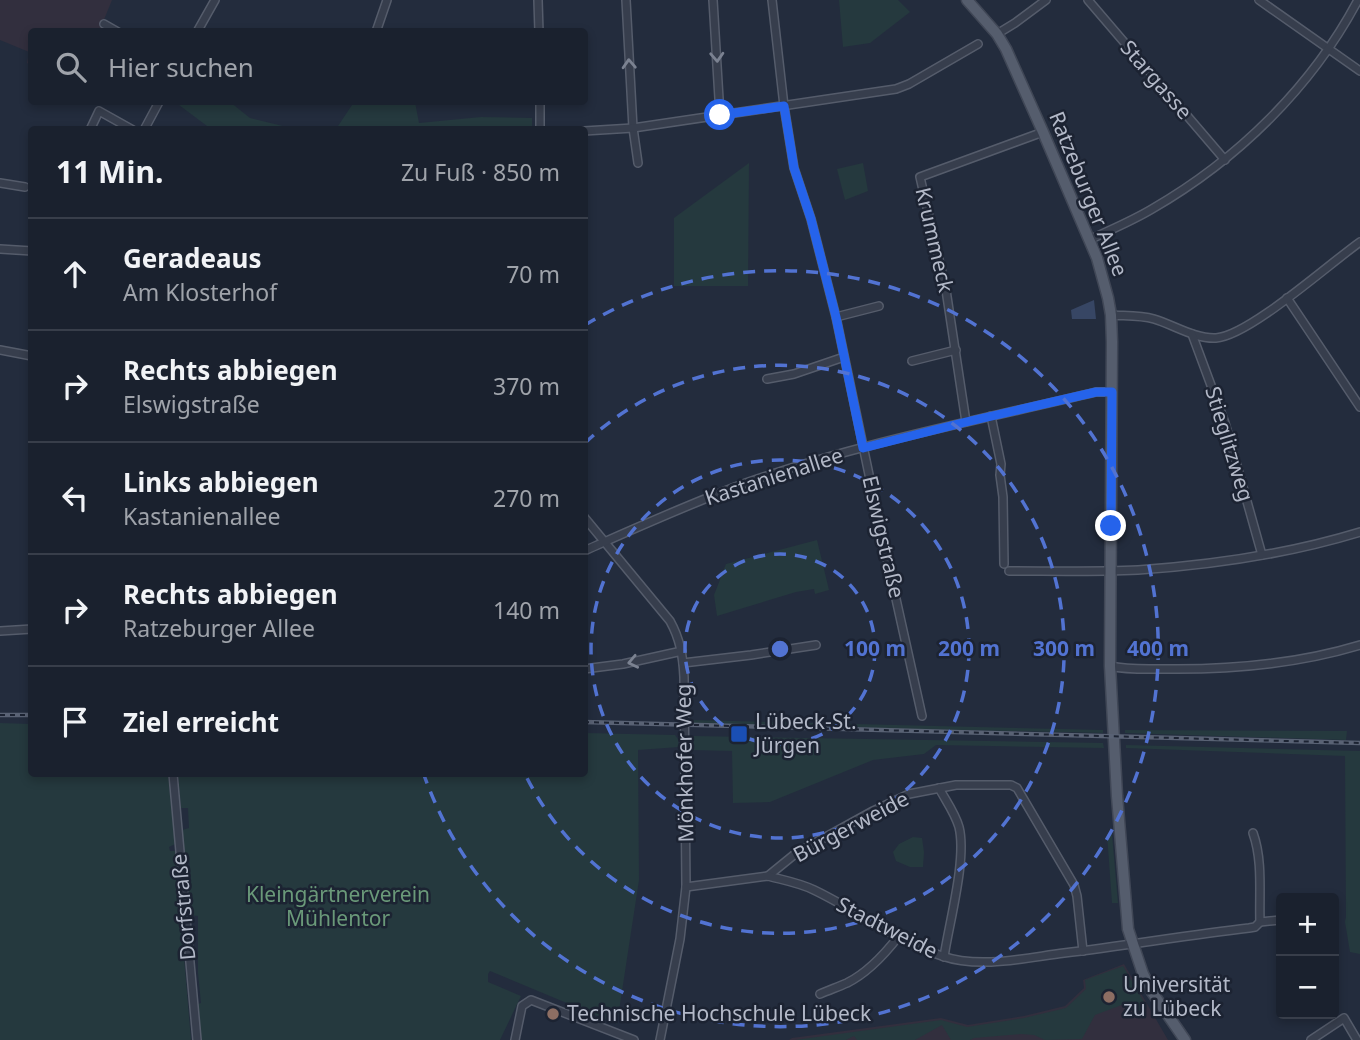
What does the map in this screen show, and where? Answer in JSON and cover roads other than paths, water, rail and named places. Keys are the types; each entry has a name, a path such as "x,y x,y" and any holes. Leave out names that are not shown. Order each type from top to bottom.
{"main road":[{"name":"Ratzeburger Allee","path":"967,0 1006,49 1089,240 1105,285 1111,315 1110,666 1128,929 1140,967 1152,992 1185,1040"}],"street":[{"path":"199,28 215,0"},
{"path":"377,28 387,0"},
{"path":"538,0 539,28"},
{"path":"626,0 633,128 638,163"},
{"path":"713,0 720,115"},
{"name":"Elswigstraße","path":"772,0 794,168 811,219 836,317 922,716"},
{"path":"996,34 1046,0"},
{"name":"Stargasse","path":"1088,0 1225,160"},
{"path":"1259,0 1360,71"},
{"path":"1089,240 1152,209 1225,160 1279,109 1306,78 1358,0"},
{"path":"104,24 111,28"},
{"path":"588,131 633,128 896,89 978,44"},
{"path":"146,126 157,105"},
{"path":"540,105 540,126"},
{"path":"92,126 100,111 126,126"},
{"name":"Krummeck","path":"966,422 946,285 920,177 1043,132"},
{"path":"0,183 25,187"},
{"path":"1111,315 1151,318 1192,334 1216,338 1231,334 1287,298 1360,242"},
{"path":"0,249 28,251"},
{"path":"1287,298 1360,407"},
{"path":"836,317 879,306"},
{"name":"Stieglitzweg","path":"1192,334 1225,423 1262,555"},
{"path":"0,350 28,355"},
{"path":"912,361 956,350"},
{"path":"766,379 794,374 844,357"},
{"name":"Kastanienallee","path":"588,549 661,516 748,483 863,448 1096,392 1112,392"},
{"path":"991,416 1001,464 999,475 1003,497 1006,568 1110,571 1204,564 1262,555 1360,532"},
{"name":"Mönkhofer Weg","path":"588,522 670,621 682,651 687,887 680,939 660,1040"},
{"path":"0,631 28,629"},
{"path":"683,663 816,645"},
{"path":"1110,666 1123,669 1179,670 1248,667 1327,654 1360,645"},
{"path":"588,668 682,651"},
{"name":"Dorfstraße","path":"173,777 197,1040"},
{"name":"Bürgerweide","path":"768,876 795,854 909,794 956,785 1011,785 1017,788 1076,890 1083,951"},
{"path":"939,788 953,812 961,841 961,859 944,957"},
{"path":"1253,833 1258,852 1260,922"},
{"name":"Stadtweide","path":"687,887 768,876 813,889 898,937 944,957 971,962 1005,961 1083,951 1249,928 1260,922 1276,920"},
{"path":"820,994 849,982 877,962 898,937"},
{"path":"515,1040 522,1006 531,1000 634,1040"},
{"path":"1311,1040 1344,1018 1357,1040"}],"water":[{"path":"1094,300 1096,319 1072,319 1071,310"}],"railway":[{"path":"0,715 28,715"},
{"path":"588,722 1360,743"}],"place":[{"name":"Lübeck-St. Jürgen","path":"739,734"},
{"name":"Universität zu Lübeck","path":"1109,997"},
{"name":"Technische Hochschule Lübeck","path":"553,1014"}],"park label":[{"name":"Kleingärtnerverein Mühlentor","path":"338,907"}]}
